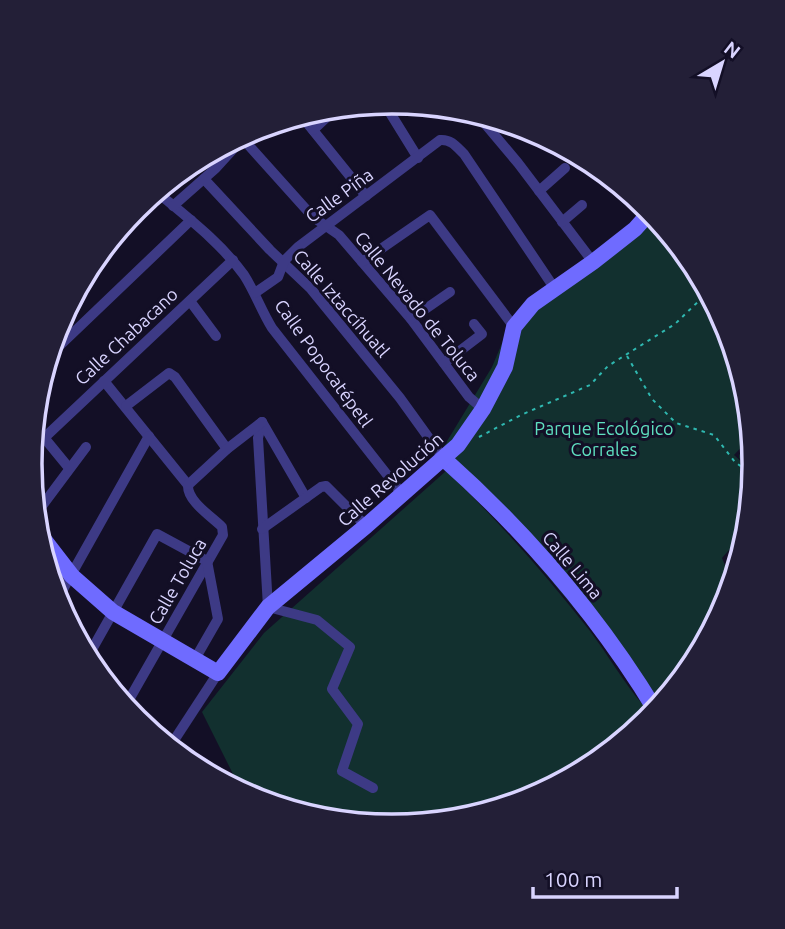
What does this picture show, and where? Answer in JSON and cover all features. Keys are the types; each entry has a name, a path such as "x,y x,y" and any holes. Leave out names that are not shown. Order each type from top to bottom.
{"street":[{"path":"391,114 418,158"},
{"path":"313,130 322,121"},
{"path":"309,125 366,197"},
{"path":"488,128 593,261"},
{"name":"Calle Piña","path":"255,293 278,277 284,261 324,226 440,140 453,143 464,154 555,289"},
{"name":"Calle Nevado de Toluca","path":"251,144 313,217 339,235 411,319 469,397 483,409"},
{"path":"173,206 204,179 210,165"},
{"path":"539,191 565,168"},
{"name":"Calle Iztaccíhuatl","path":"204,179 270,250 311,289 400,398 444,459"},
{"name":"Calle Popocatépetl","path":"164,199 233,260 255,293 272,328 403,495"},
{"path":"562,222 582,205"},
{"path":"362,262 430,215 513,327 533,304 635,229 643,220"},
{"path":"65,340 191,220"},
{"name":"Calle Chabacano","path":"44,430 104,381 233,260"},
{"path":"411,319 450,292"},
{"path":"190,301 216,336"},
{"path":"444,363 482,334 474,324"},
{"name":"Calle Revolución","path":"175,740 218,673 268,607 403,495 458,445 483,409 505,367 513,327"},
{"path":"126,406 169,373 227,449"},
{"name":"Calle Toluca","path":"104,381 188,485 191,498 222,527 223,535 130,697"},
{"path":"188,485 227,449 262,422"},
{"path":"262,422 306,498"},
{"path":"262,422 258,438 268,607 317,620 350,647 332,689 358,724 342,771 373,788"},
{"path":"65,587 149,436"},
{"path":"43,437 69,468"},
{"path":"44,503 86,447"},
{"name":"Calle Lima","path":"444,459 483,493 522,534 592,617 650,702"},
{"path":"262,529 326,486 366,526"},
{"path":"93,647 156,534 207,561 218,619 195,659"},
{"path":"53,552 72,576 113,612 218,673"}],"path":[{"path":"458,445 590,385 608,366 676,324 701,299"},
{"path":"627,356 652,399 676,423 714,435 735,462 743,468"}],"green space":[{"name":"Parque Ecológico Corrales","path":"639,216 671,251 696,289 716,330 731,374 742,446 734,455 743,464 740,510 733,545 722,558 726,569 707,620 696,640 656,696 606,743 548,779 483,803 415,814 347,812 302,803 235,778 202,712 264,633 446,471 503,529 556,589 643,705 618,661 486,502 438,456 492,367 510,324"}]}
